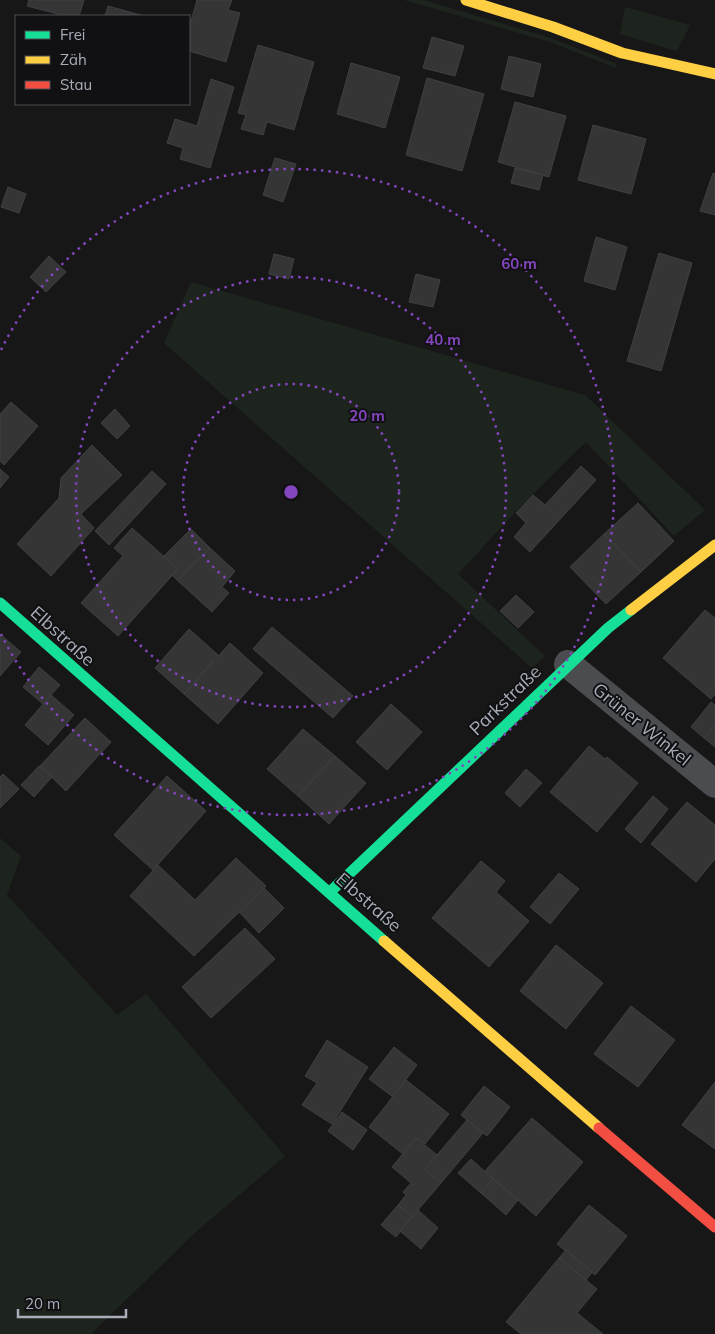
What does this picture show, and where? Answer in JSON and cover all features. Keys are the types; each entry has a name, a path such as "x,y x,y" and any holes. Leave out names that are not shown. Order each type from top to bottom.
{"street":[{"path":"466,0 553,27 622,53 715,74"},
{"name":"Parkstraße","path":"330,892 608,628 715,546"},
{"name":"Elbstraße","path":"0,604 715,1227"},
{"name":"Grüner Winkel","path":"568,664 715,784"}],"shaded area":[{"path":"404,0 424,0 551,38 617,64 616,68 550,42"},
{"path":"625,7 690,25 677,51 620,34"},
{"path":"191,282 585,395 705,510 674,536 586,442 521,506 458,574 545,656 532,668 164,343"},
{"path":"0,838 21,856 7,895 117,1015 146,994 285,1156 197,1231 91,1334 0,1334"}],"building":[{"path":"29,0 84,0 79,15 62,15 27,6"},
{"path":"197,0 232,0 228,10 240,13 226,62 190,51 190,24"},
{"path":"108,6 140,15 105,15"},
{"path":"432,37 464,46 455,76 423,68"},
{"path":"258,45 314,62 294,130 267,122 263,135 241,129 246,115 238,113"},
{"path":"509,56 541,64 533,97 501,89"},
{"path":"351,63 400,77 385,128 337,114"},
{"path":"427,78 484,94 462,171 406,155"},
{"path":"211,79 234,87 210,168 180,159 183,148 167,143 175,119 197,126"},
{"path":"515,102 566,116 549,177 498,162"},
{"path":"593,125 646,139 631,194 578,180"},
{"path":"275,158 296,164 283,202 263,195"},
{"path":"515,168 543,175 539,190 511,183"},
{"path":"713,173 715,174 715,215 700,211"},
{"path":"8,187 26,194 19,213 1,207"},
{"path":"596,237 627,247 615,290 584,281"},
{"path":"659,253 692,263 661,371 627,361"},
{"path":"274,254 294,259 289,279 269,274"},
{"path":"49,256 66,272 46,292 30,277"},
{"path":"416,274 440,280 433,307 409,302"},
{"path":"11,402 38,426 4,465 0,461 0,414"},
{"path":"115,409 130,426 117,439 101,423"},
{"path":"92,445 122,475 81,514 94,528 51,576 17,544 59,498 61,478"},
{"path":"581,466 596,480 530,552 514,537 526,523 516,513 533,495 545,505"},
{"path":"0,469 9,477 0,488"},
{"path":"152,471 166,484 109,545 95,531"},
{"path":"638,503 674,541 641,572 604,534"},
{"path":"132,528 178,569 118,636 81,603 123,556 114,548"},
{"path":"191,529 210,548 177,580 172,575 178,569 164,556"},
{"path":"604,534 641,572 606,604 570,567"},
{"path":"210,548 235,571 222,587 229,593 212,612 177,580"},
{"path":"516,595 534,612 518,628 500,611"},
{"path":"705,610 715,618 715,694 711,699 663,658"},
{"path":"272,627 353,696 333,718 253,649"},
{"path":"189,629 218,655 184,694 155,668"},
{"path":"0,634 21,652 0,676"},
{"path":"230,643 263,673 218,724 184,694"},
{"path":"39,667 60,685 43,704 23,687"},
{"path":"51,695 74,715 48,745 25,725"},
{"path":"711,702 715,705 715,725 704,738 691,727"},
{"path":"391,704 422,732 387,770 356,742"},
{"path":"85,718 111,742 66,791 40,766"},
{"path":"715,725 715,747 704,738"},
{"path":"303,729 335,756 298,796 267,769"},
{"path":"589,746 605,759 607,757 638,783 597,832 550,792"},
{"path":"335,756 366,783 329,824 298,796"},
{"path":"39,766 52,777 34,797 21,785"},
{"path":"526,769 542,783 520,807 505,793"},
{"path":"3,774 19,789 0,808 0,777"},
{"path":"167,776 206,811 153,870 114,835"},
{"path":"653,796 668,809 641,843 625,829"},
{"path":"687,802 715,825 715,859 696,882 651,844"},
{"path":"236,858 266,886 194,956 130,896 158,865 195,900"},
{"path":"481,861 505,881 496,892 529,921 489,967 432,918"},
{"path":"559,873 579,889 550,924 530,907"},
{"path":"264,888 284,908 259,933 239,912"},
{"path":"245,928 275,959 211,1018 182,987"},
{"path":"556,945 603,983 566,1029 520,991"},
{"path":"631,1006 675,1040 638,1087 594,1054"},
{"path":"327,1040 368,1067 332,1124 302,1105 317,1083 305,1076"},
{"path":"394,1047 417,1065 393,1097 369,1079"},
{"path":"406,1080 449,1114 425,1144 416,1138 403,1154 369,1127"},
{"path":"715,1082 715,1149 682,1125"},
{"path":"484,1086 510,1107 487,1136 461,1115"},
{"path":"342,1112 367,1130 353,1150 328,1131"},
{"path":"532,1118 583,1162 536,1216 485,1171"},
{"path":"467,1120 483,1133 441,1183 425,1169"},
{"path":"416,1138 437,1155 425,1169 441,1183 412,1217 398,1205 406,1195 403,1192 411,1183 392,1167"},
{"path":"471,1159 493,1179 481,1193 458,1173"},
{"path":"493,1179 518,1200 506,1215 481,1193"},
{"path":"398,1205 412,1217 396,1237 381,1225"},
{"path":"589,1205 627,1236 595,1275 557,1244"},
{"path":"418,1210 438,1228 421,1249 400,1231"},
{"path":"566,1250 592,1272 586,1280 559,1258"},
{"path":"559,1258 597,1289 577,1313 603,1334 521,1334 506,1322"}],"traffic: fast":[{"path":"0,603 384,941"},
{"path":"330,892 608,628 631,610"}],"traffic: slow":[{"path":"466,0 553,27 622,53 715,74"},
{"path":"631,610 715,545"},
{"path":"384,941 599,1128"}],"traffic: jam":[{"path":"599,1128 715,1227"}]}
